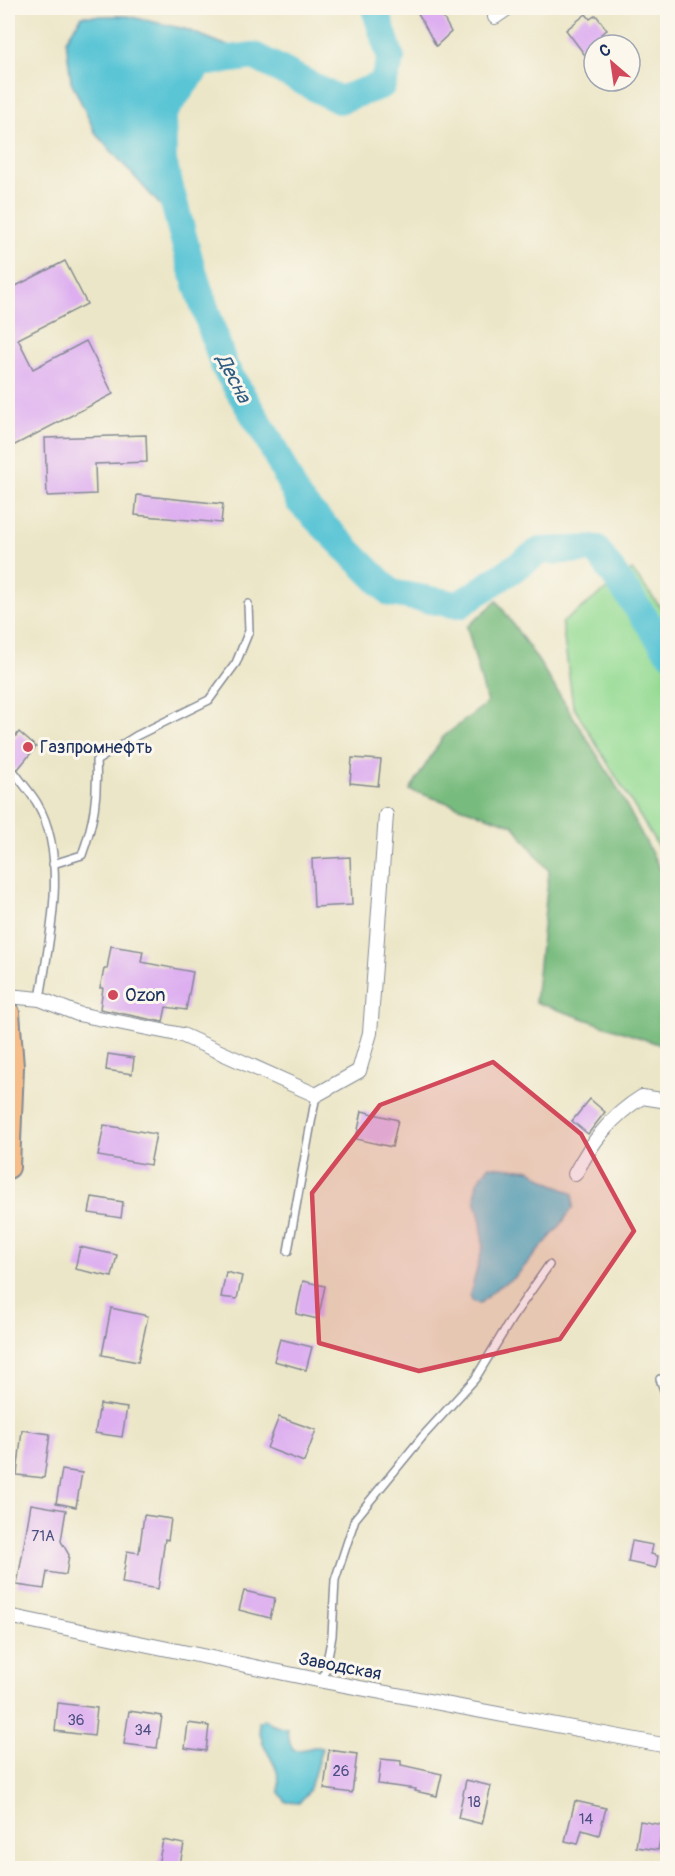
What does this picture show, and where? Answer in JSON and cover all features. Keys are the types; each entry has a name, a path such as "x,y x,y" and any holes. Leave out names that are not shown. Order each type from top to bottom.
{"highway":[{"path":"8,1013 12,1067 8,1167"}],"street":[{"path":"495,17 508,8"},
{"path":"8,996 40,999 78,1014 182,1035 316,1095 359,1071 370,1033 386,814"},
{"path":"575,1174 588,1149 622,1109 642,1096 668,1101"},
{"name":"Заводская","path":"8,1616 323,1681 668,1746"}],"lane":[{"path":"53,864 82,855 92,829 98,789 96,761 136,736 209,700 236,663 249,631 248,604"},
{"path":"15,773 38,804 49,835 56,890 40,999"},
{"path":"288,1251 316,1095"},
{"path":"323,1681 332,1636 335,1580 355,1519 423,1436 474,1379 549,1265"},
{"path":"660,1379 668,1401"}],"highlighted area":[{"path":"493,1062 581,1134 634,1231 560,1339 419,1371 319,1343 312,1193 380,1105"}],"green space":[{"path":"632,570 667,616 667,861 573,706 562,623"},
{"path":"497,601 539,662 614,782 667,882 667,1047 535,1002 549,871 513,825 410,790 443,737 487,703 467,627"}],"water":[{"path":"82,16 127,16 185,29 258,58 200,63 162,114 163,162 181,228 96,134 71,81 66,40"},
{"path":"489,1166 531,1170 573,1194 573,1207 560,1226 515,1277 498,1287 480,1303 473,1302 470,1295 483,1246 481,1222 475,1199 477,1182"},
{"path":"264,1719 273,1725 287,1729 288,1739 293,1749 322,1748 309,1791 299,1803 286,1802 279,1792 277,1772 260,1733 259,1722"}],"building":[{"path":"415,8 438,8 451,32 436,46"},
{"path":"586,14 590,19 596,15 607,30 602,33 582,33 582,51 566,30"},
{"path":"65,261 87,304 18,339 33,369 86,341 113,394 11,447 8,439 8,290"},
{"path":"146,435 147,462 95,464 96,494 47,496 45,438"},
{"path":"137,495 223,504 221,523 135,515"},
{"path":"19,732 36,747 18,769 11,769 8,782 8,746"},
{"path":"352,758 381,760 378,786 350,783"},
{"path":"350,857 352,905 314,907 312,859"},
{"path":"111,946 143,951 141,962 193,972 186,1010 166,1007 163,1022 100,1009 103,988 100,988 104,969 107,969"},
{"path":"108,1054 134,1058 132,1074 106,1070"},
{"path":"590,1099 605,1112 588,1134 572,1121"},
{"path":"362,1111 398,1120 392,1147 356,1139"},
{"path":"104,1125 156,1134 150,1165 98,1156"},
{"path":"92,1197 123,1202 121,1218 89,1213"},
{"path":"80,1247 117,1255 112,1277 75,1269"},
{"path":"226,1272 242,1276 237,1299 221,1297"},
{"path":"303,1281 325,1286 318,1319 296,1314"},
{"path":"111,1308 148,1316 138,1362 102,1355"},
{"path":"280,1339 312,1347 306,1370 274,1361"},
{"path":"100,1404 127,1408 122,1437 95,1433"},
{"path":"279,1417 316,1430 304,1462 267,1448"},
{"path":"22,1430 50,1434 44,1478 17,1475"},
{"path":"62,1470 82,1473 76,1507 56,1503"},
{"path":"31,1504 66,1510 61,1541 69,1555 66,1575 47,1572 44,1589 17,1585"},
{"path":"144,1515 171,1519 168,1540 165,1539 158,1589 122,1583 127,1551 139,1553"},
{"path":"632,1541 653,1545 651,1554 658,1556 656,1568 628,1562"},
{"path":"244,1591 275,1598 270,1618 239,1610"},
{"path":"58,1703 97,1708 94,1736 55,1731"},
{"path":"129,1711 162,1716 157,1748 124,1744"},
{"path":"188,1723 209,1726 206,1751 185,1748"},
{"path":"329,1750 357,1754 352,1793 324,1789"},
{"path":"381,1759 401,1761 401,1765 442,1774 437,1796 415,1791 416,1789 378,1784"},
{"path":"466,1780 491,1786 482,1824 458,1818"},
{"path":"575,1801 606,1808 599,1835 582,1830 578,1844 565,1841"},
{"path":"640,1821 663,1825 658,1850 636,1847"},
{"path":"163,1840 184,1844 179,1869 158,1865"}],"waterway":[{"name":"Десна","path":"375,8 391,59 382,85 339,100 254,56 200,63 162,114 163,162 191,266 224,366 269,440 299,501 391,593 459,605 540,551 596,549 668,651"}],"place":[{"name":"Газпромнефть","path":"28,747"},
{"name":"Ozon","path":"113,995"}]}
